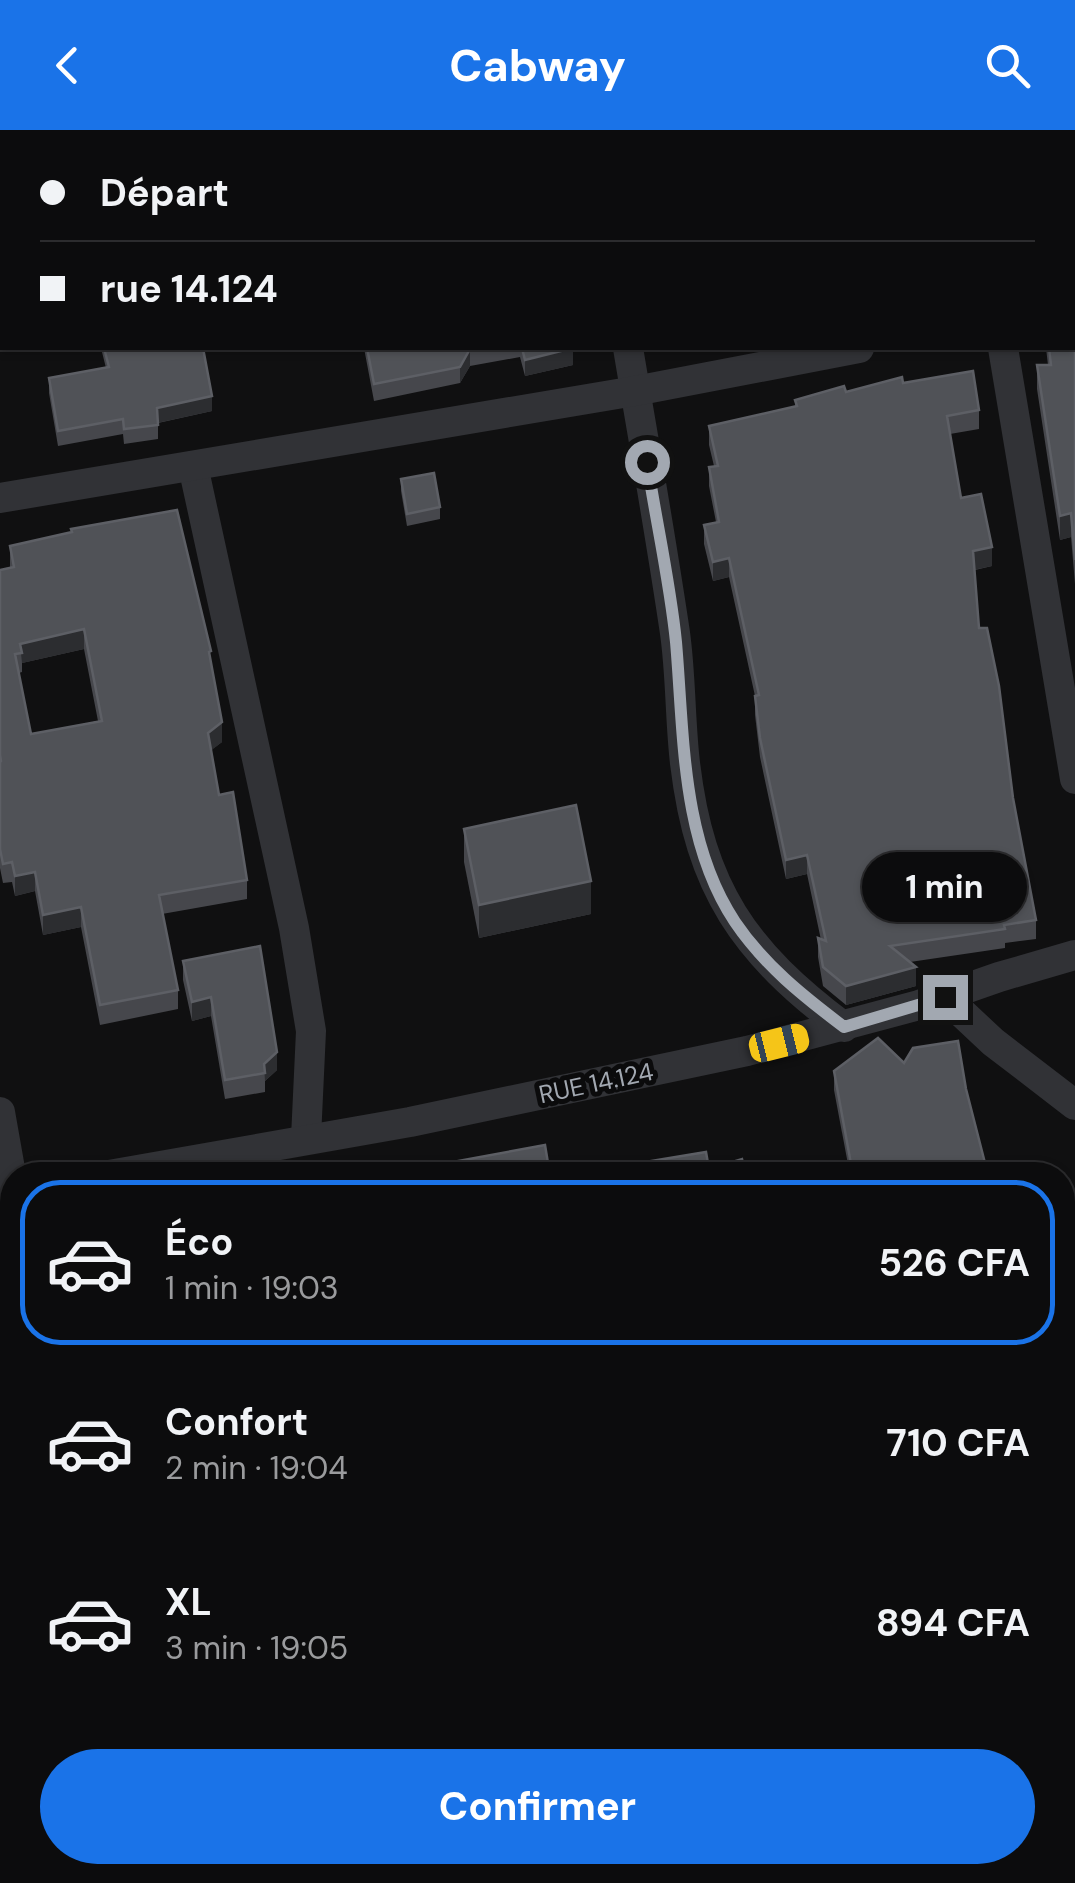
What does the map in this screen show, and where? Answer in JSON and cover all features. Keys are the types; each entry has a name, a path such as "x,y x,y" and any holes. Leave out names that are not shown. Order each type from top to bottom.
{"street":[{"path":"628,350 676,638 685,762 694,817 712,874 734,920 796,991 844,1027"},
{"path":"0,498 635,391 849,350"},
{"path":"1003,350 1075,779"},
{"path":"194,466 307,1002 311,1031 306,1138"},
{"name":"RUE 14.124","path":"179,1162 410,1122 746,1051 844,1027 1075,955"},
{"path":"945,997 993,1042 1075,1105"},
{"path":"0,1112 9,1162"}],"building":[{"path":"105,350 203,350 212,396 157,408 158,425 124,429 123,419 58,431 49,378 109,367"},
{"path":"367,350 469,350 460,367 374,384"},
{"path":"522,350 565,350 525,360"},
{"path":"1049,350 1075,350 1075,560 1071,513 1060,516 1037,365 1051,365"},
{"path":"973,371 979,410 947,416 961,498 981,494 992,547 973,551 979,628 987,628 999,686 1013,798 1036,920 1004,925 1005,929 890,946 916,967 846,986 823,967 818,938 826,941 807,855 786,860 760,738 755,696 759,695 729,558 713,562 704,525 719,522 709,467 718,466 709,426 797,406 795,400 844,386 846,392 902,377 903,383"},
{"path":"434,473 440,507 407,514 401,479"},
{"path":"177,510 211,651 222,722 208,733 219,795 233,792 247,880 159,895 178,990 100,1005 81,907 43,915 35,872 15,876 12,862 3,864 0,849 0,570 14,567 10,546 72,532 71,529","holes":["84,629 102,721 31,734 15,654 22,653 20,644"]},
{"path":"576,805 591,881 479,905 464,829"},
{"path":"260,946 277,1052 264,1064 265,1073 225,1080 211,997 192,1002 183,961"},
{"path":"878,1038 904,1063 913,1048 958,1041 985,1162 851,1162 834,1071"},
{"path":"545,1145 548,1162 453,1162"},
{"path":"706,1152 708,1162 646,1162"}],"route":[{"path":"647,462 676,638 685,762 694,817 712,874 734,920 796,991 844,1027 945,997"}]}
